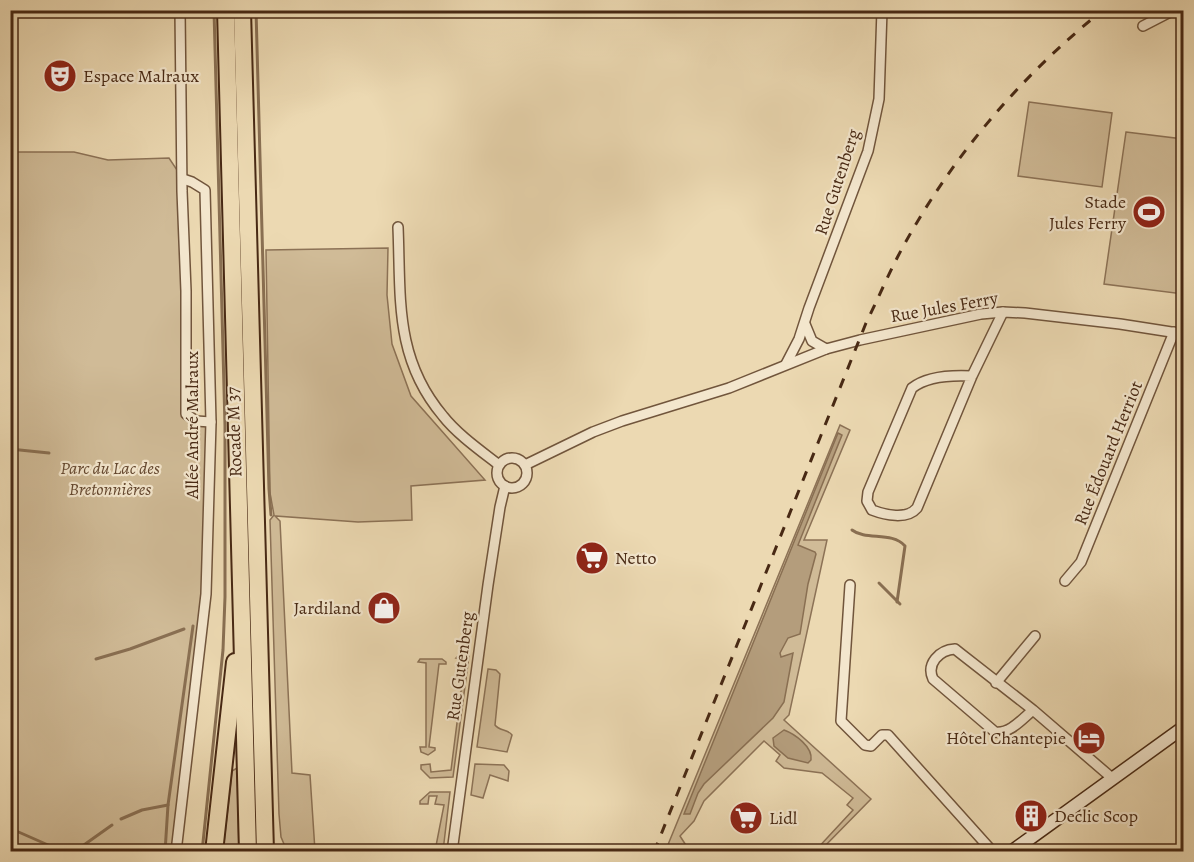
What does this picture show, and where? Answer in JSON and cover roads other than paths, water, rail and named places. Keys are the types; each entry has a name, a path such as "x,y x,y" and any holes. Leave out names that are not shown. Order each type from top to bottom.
{"highway":[{"name":"Rocade M 37","path":"226,10 249,852"},
{"name":"Rocade M 37","path":"242,10 265,852"},
{"path":"214,852 242,599"},
{"path":"264,817 271,829 278,852"}],"street":[{"path":"180,10 186,291 186,414 196,421 211,422"},
{"name":"Rue Gutenberg","path":"786,364 805,324 868,151 879,99 882,10"},
{"path":"1143,26 1174,10"},
{"name":"Allée André Malraux","path":"176,852 206,594 211,422 205,190 183,179"},
{"path":"398,227 402,328 410,361 425,393 444,419 499,465"},
{"path":"972,376 946,376 921,382 912,387 867,492 867,501 872,510 903,516 913,513 972,376 1003,312"},
{"name":"Rue Jules Ferry","path":"786,364 826,349 867,338 981,314 1003,312 1120,324 1179,333"},
{"path":"805,324 812,341 826,349"},
{"name":"Rue Édouard Herriot","path":"1065,581 1081,562 1179,333"},
{"path":"525,465 612,425 729,388 786,364"},
{"path":"507,458 517,458 525,465 527,474 523,483 515,488 505,486 497,477 499,465 507,458"},
{"name":"Rue Gutenberg","path":"452,852 486,601 505,486"},
{"path":"850,585 841,721 865,745 871,746 882,735 888,735 993,852"},
{"path":"996,683 1035,636"},
{"path":"1033,710 1010,729 995,732 933,679 931,670 937,657 944,651 955,649 1033,710 1112,777"},
{"path":"1011,852 1184,727"}],"waterway":[{"path":"202,852 223,650 225,597 225,426 214,10"},
{"path":"256,10 271,515"},
{"path":"10,449 49,453"},
{"path":"852,530 864,535 900,541 905,546 897,602"},
{"path":"879,583 900,604"},
{"path":"121,819 142,810 168,805 193,626"},
{"path":"96,659 184,629"},
{"path":"165,852 168,805"},
{"path":"74,852 112,825"},
{"path":"10,826 14,830 64,852"}],"railway":[{"path":"654,852 866,323 899,254 945,179 992,118 1045,61 1103,10"}],"place":[{"name":"Espace Malraux","path":"60,76"},
{"name":"Stade Jules Ferry","path":"1149,212"},
{"name":"Netto","path":"592,558"},
{"name":"Jardiland","path":"384,608"},
{"name":"Hôtel Chantepie","path":"1089,738"},
{"name":"Declic Scop","path":"1031,816"},
{"name":"Lidl","path":"746,818"}],"park label":[{"name":"Parc du Lac des Bretonnières","path":"110,478"}]}
